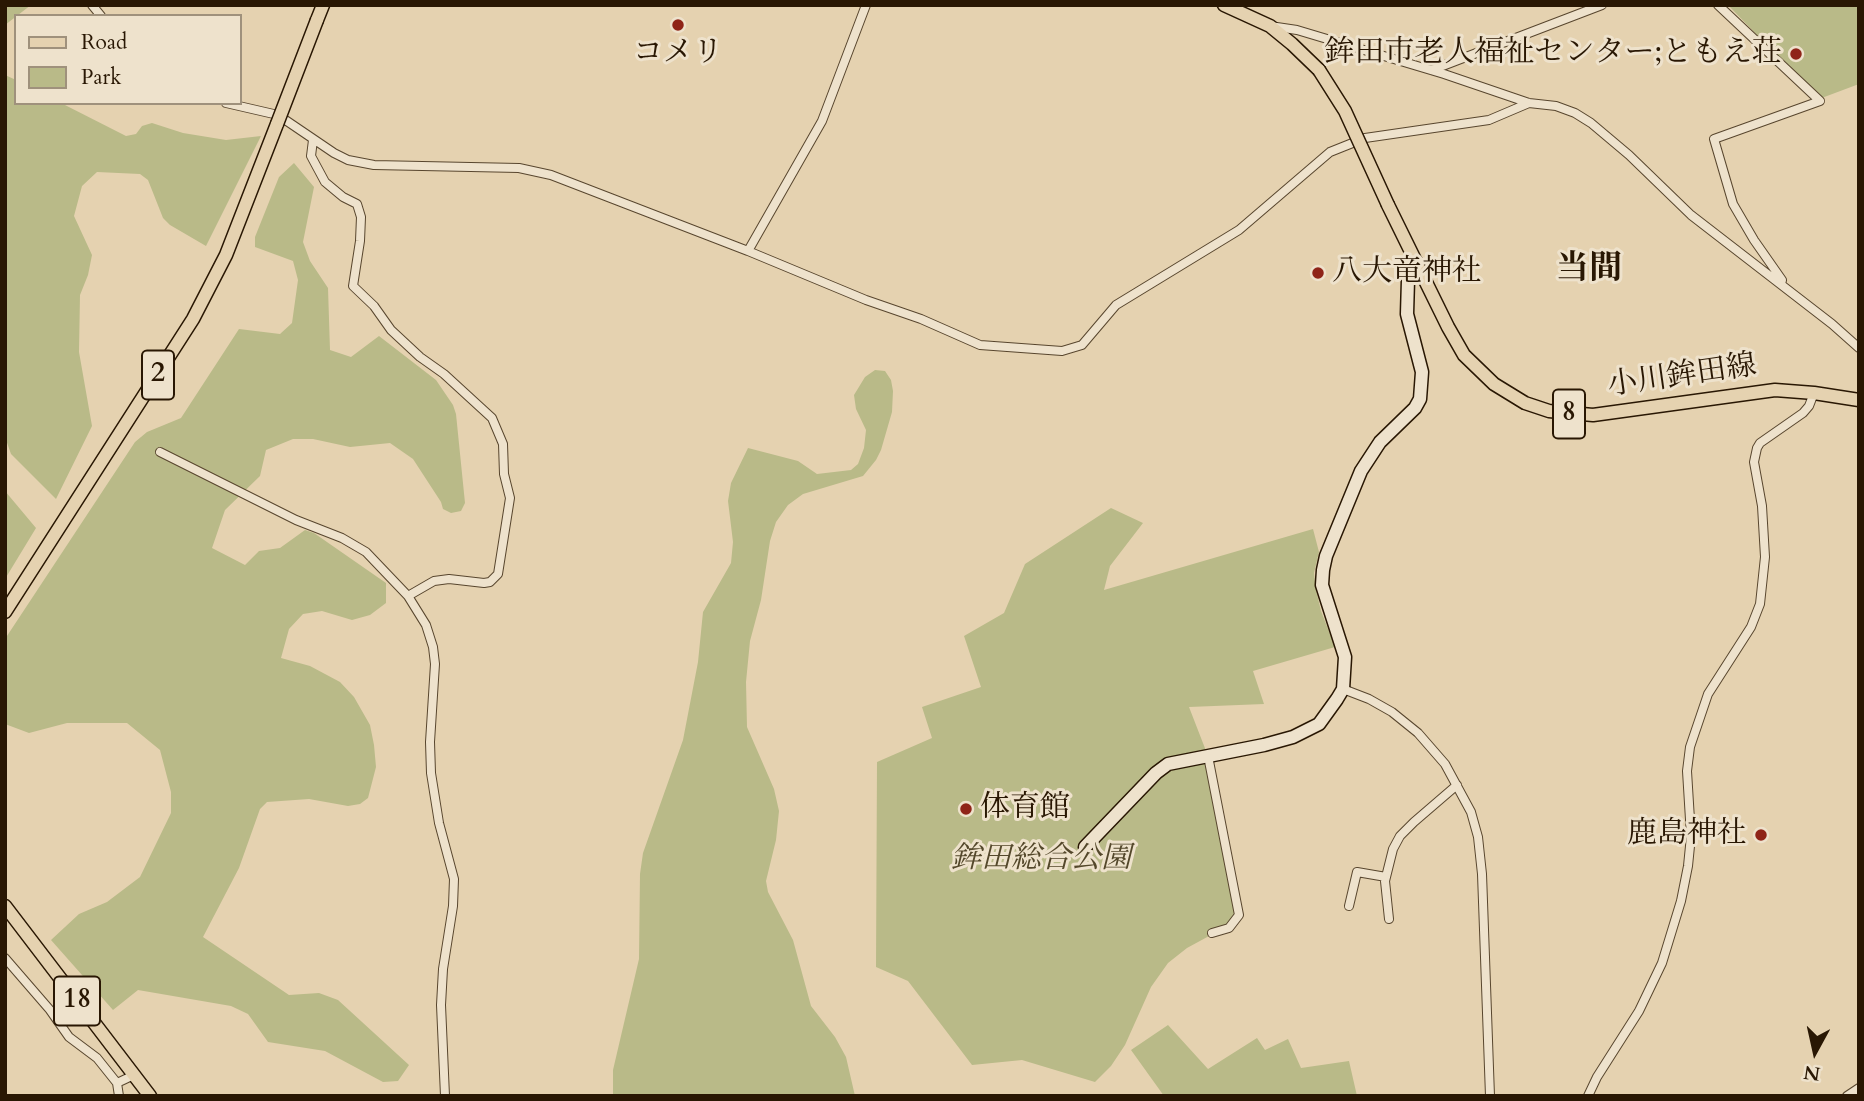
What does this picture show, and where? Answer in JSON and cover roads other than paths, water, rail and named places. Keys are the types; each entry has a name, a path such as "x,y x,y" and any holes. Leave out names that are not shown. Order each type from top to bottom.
{"main road":[{"name":"2","path":"5,612 193,319 226,255 323,5"},
{"name":"小川鉾田線","path":"1224,5 1282,34 1319,70 1345,111 1456,342 1473,366 1494,384 1538,408 1563,414 1605,415 1758,391 1814,393 1859,400"},
{"name":"18","path":"5,906 150,1096"}],"street":[{"path":"748,251 822,121 866,5"},
{"path":"1432,70 1602,5"},
{"path":"1717,5 1820,102 1714,139 1733,204 1754,240 1782,279 1781,284"},
{"path":"1270,26 1297,30 1432,70 1529,103 1566,109 1591,123 1645,169 1691,215 1859,348"},
{"path":"235,105 278,115 313,140 348,159 374,165 519,168 551,175 980,345 1062,351 1082,345 1116,305 1239,230 1330,152 1365,138 1489,120 1529,103"},
{"path":"313,140 311,156 325,182 343,197 357,204 361,217 353,286 374,306 391,330 492,418 503,444 504,474 510,498 498,574 490,582 484,583 434,580 408,596"},
{"path":"1085,847 1168,764 1281,741 1307,730 1319,724 1343,689 1345,657 1322,585 1322,570 1361,471 1380,442 1415,408 1420,399 1422,372 1407,314 1408,280 1417,263"},
{"path":"1588,1096 1599,1073 1639,1011 1659,971 1681,901 1688,866 1691,843 1687,771 1692,739 1708,694 1751,627 1760,604 1765,575 1765,546 1762,506 1754,469 1757,448 1760,443 1802,413 1809,406 1814,393"},
{"path":"160,452 366,552 408,596 426,625 435,664 431,731 432,773 439,823 454,879 441,1005 444,1096"},
{"path":"1343,689 1369,699 1405,722 1440,756 1471,812 1480,852 1490,1096"},
{"path":"1208,756 1239,915 1229,928 1213,933"},
{"path":"1389,919 1386,877 1393,849 1400,836 1457,785"},
{"path":"1349,906 1357,872 1386,877"},
{"path":"5,958 50,1010 69,1037 97,1058 117,1083 119,1096"},
{"path":"117,1083 134,1075"},
{"path":"1847,1096 1859,1088"}],"place":[{"name":"コメリ","path":"678,25"},
{"name":"鉾田市老人福祉センター;ともえ荘","path":"1796,54"},
{"name":"八大竜神社","path":"1318,273"},
{"name":"体育館","path":"966,809"},
{"name":"鹿島神社","path":"1761,835"}],"district":[{"name":"当間","path":"1589,270"}],"park label":[{"name":"鉾田総合公園","path":"1041,860"}]}
